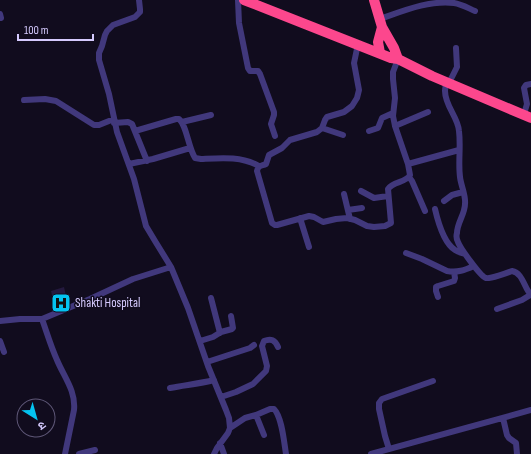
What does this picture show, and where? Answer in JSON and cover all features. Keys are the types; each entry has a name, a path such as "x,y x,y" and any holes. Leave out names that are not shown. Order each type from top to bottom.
{"highway":[{"path":"244,0 263,4 391,58 398,59 432,76 527,116"},
{"path":"374,0 381,23 398,59"},
{"path":"380,53 378,42 381,23"},
{"path":"358,44 378,42"}],"street":[{"path":"139,0 140,12 135,17 113,25 105,35 99,53 99,60 109,94 114,121 134,179 146,226 171,267 228,414 230,428"},
{"path":"238,0 238,23 248,68 250,71 258,71 260,74 274,112 271,124 275,136"},
{"path":"381,23 402,11 432,4 453,3 475,11"},
{"path":"135,131 179,119 182,122 190,148 194,156 197,158 239,159 252,162 259,166 266,164 269,155 282,148 290,140 317,132 322,128 326,118 344,112 352,106 357,98 359,90 354,63 358,44"},
{"path":"456,48 457,67 445,91 459,128 460,178 465,204 457,228 456,234 458,243 474,266 486,278 515,271 519,274 531,295 497,309"},
{"path":"398,59 393,79 395,98 393,113 408,164 409,176 425,211"},
{"path":"527,116 527,102 524,88 526,85 531,84"},
{"path":"24,100 45,99 56,101 94,125 114,121 130,122 147,160"},
{"path":"396,126 428,112"},
{"path":"369,131 378,129 382,118 393,113"},
{"path":"182,122 210,115"},
{"path":"322,128 327,131 343,135"},
{"path":"129,164 190,148"},
{"path":"408,164 459,150"},
{"path":"259,166 258,171 272,223 275,225 312,216 322,222 336,218 350,218 370,226 385,226 390,224 392,221 388,189 391,185 407,179 409,176"},
{"path":"361,191 374,198 388,196"},
{"path":"444,201 452,195 463,192"},
{"path":"344,194 350,218"},
{"path":"348,210 362,208"},
{"path":"435,210 442,231 449,243 455,250 465,254"},
{"path":"300,218 309,247"},
{"path":"406,253 447,271 461,271 474,266"},
{"path":"0,321 42,319 133,279 171,267"},
{"path":"438,297 436,288 454,280 454,272"},
{"path":"211,298 220,333"},
{"path":"200,341 232,329 231,316"},
{"path":"42,319 54,353 70,385 75,403 65,454"},
{"path":"221,397 253,384 267,370 262,346 264,341 271,339 273,340 278,348"},
{"path":"0,341 4,352"},
{"path":"207,362 250,348 254,345"},
{"path":"170,388 214,380"},
{"path":"389,449 379,409 379,403 382,399 433,381"},
{"path":"214,454 230,428 241,420 272,408 275,410 282,429 286,454"},
{"path":"371,454 531,410"},
{"path":"256,415 264,434"},
{"path":"503,418 507,435 516,443 517,454"},
{"path":"220,443 224,454"},
{"path":"79,454 95,450"}],"building":[{"path":"64,287 68,305 55,308 51,291"}],"place":[{"name":"Shakti Hospital","path":"61,303"}]}
